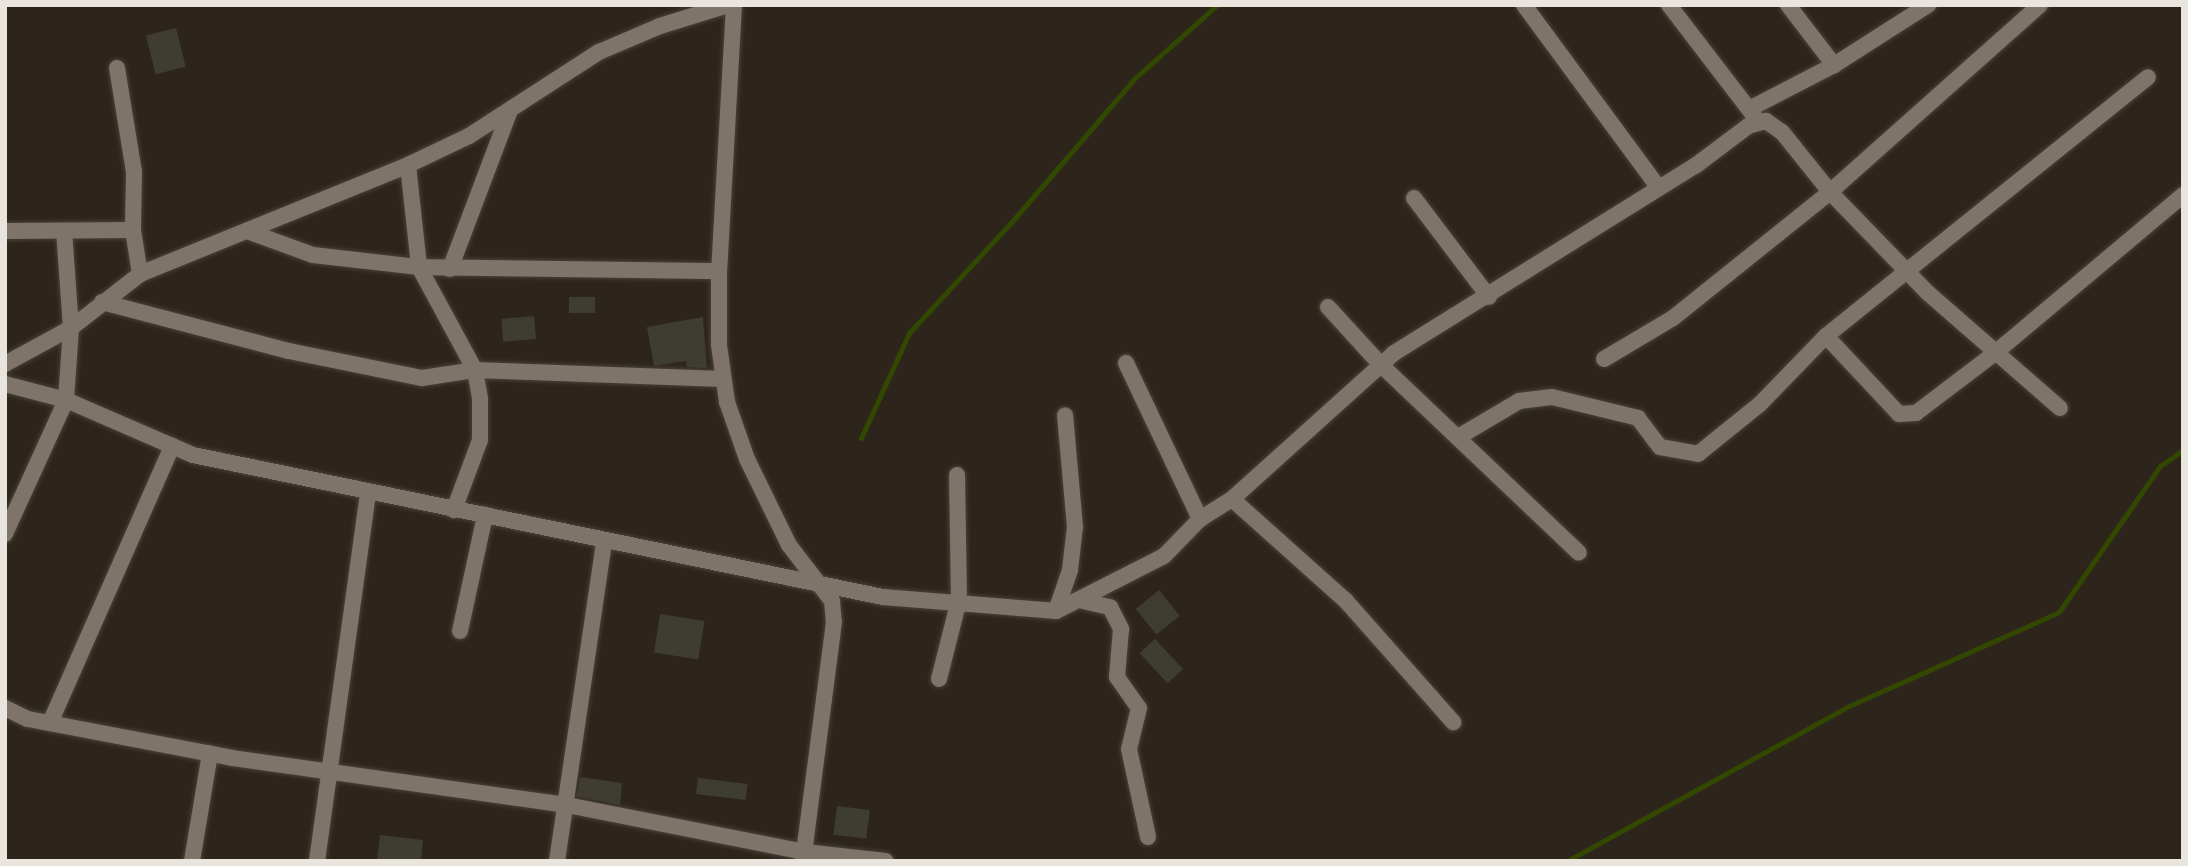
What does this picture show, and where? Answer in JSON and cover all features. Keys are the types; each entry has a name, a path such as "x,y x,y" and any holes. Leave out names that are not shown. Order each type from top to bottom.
{"street":[{"path":"5,364 71,327 139,274 408,164 469,136 599,52 660,26 728,5"},
{"path":"734,5 719,271 723,379 747,459 789,545 823,585 832,601 834,622 804,856"},
{"path":"1524,5 1658,187"},
{"path":"1669,5 1754,115 1774,125 1830,192 1910,272 1995,353 2060,408"},
{"path":"1788,5 1834,65"},
{"path":"1604,359 1673,318 1830,192 2040,5"},
{"path":"5,384 66,400 193,455 883,597 959,600 1056,611 1083,600 1164,555 1200,519 1231,499 1380,364 1658,187 1754,115 1924,7"},
{"path":"117,68 134,173 133,230 139,274"},
{"path":"1461,436 1519,401 1552,397 1638,418 1660,447 1698,454 1760,404 1826,337 1910,272 2148,77"},
{"path":"450,268 510,110"},
{"path":"408,164 419,267 475,370 480,440 454,510"},
{"path":"1826,337 1906,416 1995,353 2183,195"},
{"path":"1414,198 1489,297"},
{"path":"5,231 133,230"},
{"path":"5,534 66,400 71,327 64,231"},
{"path":"247,231 313,255 419,267 719,271"},
{"path":"102,302 289,351 422,378 475,370 723,379"},
{"path":"1328,307 1380,364 1461,436 1579,553"},
{"path":"1126,363 1200,519"},
{"path":"1056,611 1070,570 1075,527 1065,415"},
{"path":"50,723 172,446"},
{"path":"939,679 959,600 957,475"},
{"path":"317,861 368,492"},
{"path":"1231,499 1346,601 1453,722"},
{"path":"460,631 485,515"},
{"path":"557,861 604,541"},
{"path":"1083,600 1110,607 1121,629 1117,677 1139,708 1129,749 1148,837"},
{"path":"5,708 50,723 211,753 567,805 804,856 885,861"},
{"path":"192,861 211,753"}],"building":[{"path":"176,28 186,67 156,74 146,35"},
{"path":"569,297 595,297 595,313 569,313"},
{"path":"534,316 536,339 503,342 501,319"},
{"path":"703,317 707,368 687,367 686,361 654,366 647,327"},
{"path":"1159,590 1180,616 1156,635 1136,609"},
{"path":"660,614 704,621 698,660 654,653"},
{"path":"1155,639 1183,669 1168,683 1140,653"},
{"path":"580,777 622,783 620,805 577,796"},
{"path":"698,778 748,784 746,800 696,794"},
{"path":"837,806 870,810 866,839 833,835"},
{"path":"380,835 423,840 421,861 377,861"}],"waterway":[{"path":"861,438 909,333 1015,218 1134,79 1217,5"},
{"path":"1567,861 1849,706 2059,612 2160,466 2183,450"}]}
